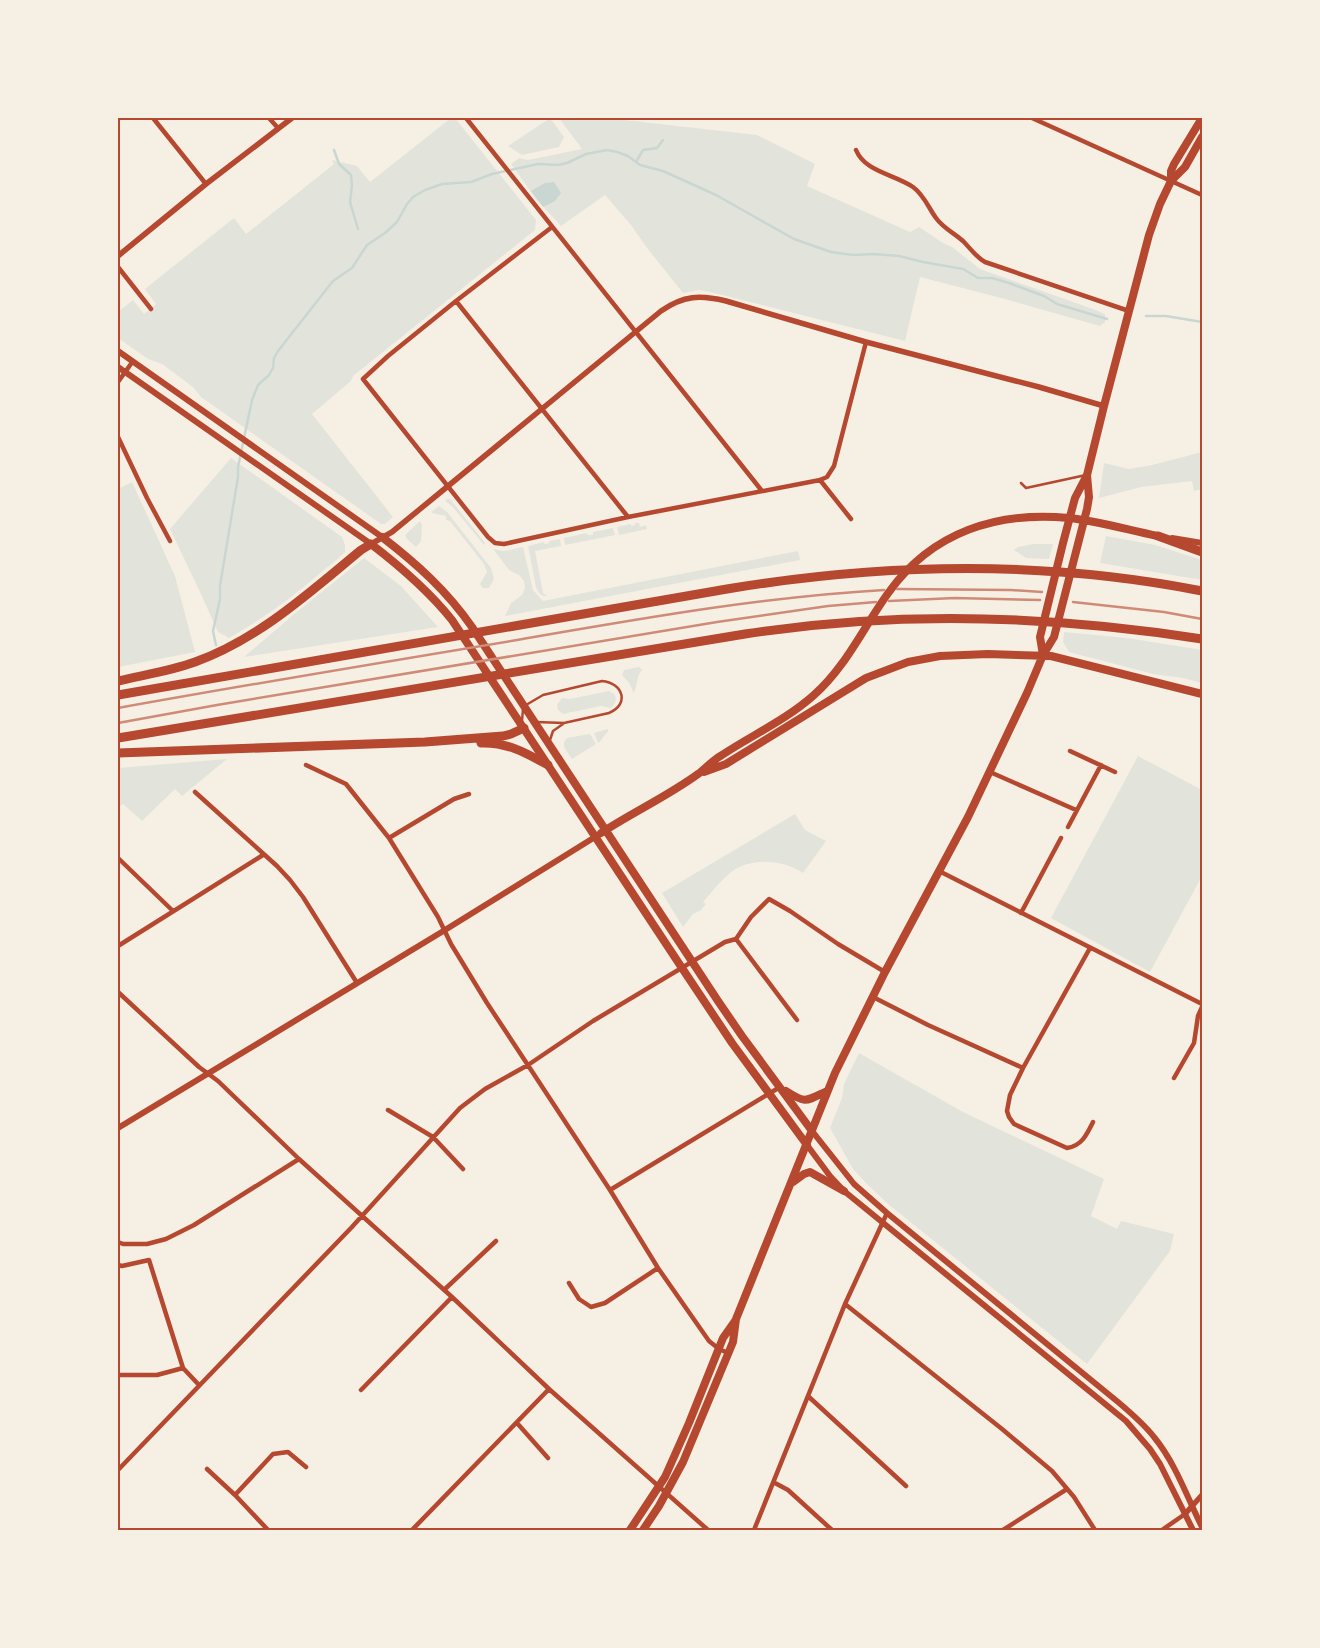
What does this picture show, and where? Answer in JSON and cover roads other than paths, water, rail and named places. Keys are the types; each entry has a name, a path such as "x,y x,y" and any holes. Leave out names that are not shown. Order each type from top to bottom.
{"highway":[{"path":"1158,536 1202,552"},
{"path":"118,681 195,662 238,642 281,614 371,544"},
{"path":"118,695 767,582 870,571 968,568 1034,570 1110,577 1202,590"},
{"path":"118,738 766,630 874,619 939,617 1031,619 1113,626 1202,638"},
{"path":"118,753 425,742 503,736 524,728"},
{"path":"446,740 503,744 522,751 548,765"}],"main road":[{"path":"1171,181 1171,171 1202,118"},
{"path":"630,1530 659,1488 679,1448 723,1338 736,1319 792,1183 827,1091 885,972 990,772 1043,655 1054,638 1089,497 1088,475 1104,406 1149,235 1160,204 1171,181 1185,167 1201,139 1191,136"},
{"path":"118,351 382,538 419,566 452,600 525,706 742,1036 812,1131 854,1184 887,1214 1144,1425 1156,1439 1169,1460 1202,1527"},
{"path":"118,367 371,544 403,568 438,602 467,641 732,1043 830,1176 844,1191 882,1223 1126,1421 1146,1443 1160,1464 1193,1530"},
{"path":"1043,655 1040,636 1069,518 1075,498 1088,475"},
{"path":"118,1128 698,774 720,756 807,701 829,680 858,641 882,602 900,578 920,558 944,540 968,529 998,521 1032,517 1084,520 1158,536 1202,543"},
{"path":"698,774 726,764 858,682 889,668 918,660 948,655 988,654 1058,657 1202,694"},
{"path":"524,728 535,722"},
{"path":"780,1087 803,1100 808,1100 827,1091"},
{"path":"792,1183 810,1172 844,1191"},
{"path":"643,1530 666,1494 683,1462 733,1342 736,1319"}],"street":[{"path":"153,118 206,184"},
{"path":"269,118 278,128"},
{"path":"118,256 206,184 292,118"},
{"path":"466,118 762,491"},
{"path":"1032,118 1202,195"},
{"path":"856,150 866,164 908,184 918,191 924,197 940,223 962,241 978,258 1129,311"},
{"path":"552,227 456,301 388,356 363,379 488,538 495,543 504,544 628,517 820,480 827,477 834,466 866,342"},
{"path":"118,267 151,309"},
{"path":"371,544 394,530 666,308 677,302 693,298 706,297 726,301 866,342 1104,406"},
{"path":"456,301 628,517"},
{"path":"118,382 132,362"},
{"path":"118,437 146,498 170,541"},
{"path":"820,480 851,519"},
{"path":"1070,751 1115,772"},
{"path":"306,765 346,784 389,838 487,1003 610,1190 658,1268 708,1341 728,1353"},
{"path":"1068,827 1101,765"},
{"path":"990,772 1076,810"},
{"path":"195,792 286,875 301,893 357,983"},
{"path":"389,838 454,799 469,794"},
{"path":"1021,913 1061,838"},
{"path":"118,946 264,855"},
{"path":"118,858 173,911"},
{"path":"939,871 1202,1005 1192,1049 1174,1078"},
{"path":"118,1470 295,1287 466,1103 528,1065 592,1021 725,942 736,939 751,916 769,899 885,972"},
{"path":"736,939 797,1020"},
{"path":"1090,948 1022,1068 1007,1104 1008,1115 1016,1126 1067,1148 1075,1146 1082,1141 1093,1122"},
{"path":"118,992 198,1066 209,1073 299,1159 363,1215 550,1389 708,1530"},
{"path":"873,997 928,1025 1022,1068"},
{"path":"610,1190 780,1087"},
{"path":"388,1110 433,1137 463,1170"},
{"path":"118,1242 123,1244 147,1244 166,1239 194,1225 299,1159"},
{"path":"754,1530 845,1304 887,1214"},
{"path":"444,1290 496,1241"},
{"path":"118,1265 122,1266 149,1260 183,1368 199,1385"},
{"path":"569,1283 579,1299 592,1306 605,1303 658,1268"},
{"path":"361,1390 452,1297"},
{"path":"845,1304 1002,1428 1052,1471 1074,1497 1095,1530"},
{"path":"118,1375 157,1375 183,1368"},
{"path":"412,1530 550,1389"},
{"path":"809,1397 906,1486"},
{"path":"517,1423 548,1458"},
{"path":"235,1495 273,1454 288,1452 306,1467"},
{"path":"207,1469 268,1530"},
{"path":"774,1483 788,1490 832,1530"},
{"path":"1003,1530 1067,1489"},
{"path":"1162,1530 1185,1514 1202,1495"}],"lane":[{"path":"1021,483 1026,488 1088,475"},
{"path":"524,728 522,716 525,706 543,695 602,681 610,682 616,686 622,698 616,710 609,713 564,723 535,722"},
{"path":"550,744 553,731 564,723"}],"waterway":[{"path":"636,162 643,150 657,148 663,140"},
{"path":"334,150 339,164 351,175 350,202 358,229"},
{"path":"216,645 213,631 220,599 220,586 238,467 252,400 258,385 269,375 278,351 333,281 352,268 367,245 397,222 413,197 425,190 442,184 471,182 492,174 538,164 558,165 586,154 607,150 628,156 640,165 663,171 716,195 794,239 831,252 853,255 899,256 963,269 978,278 992,278 1009,283 1044,296 1057,304 1107,319"},
{"path":"1146,316 1166,316 1202,322"}],"railway":[{"path":"897,589 1042,592"},
{"path":"118,708 654,617 746,603 884,590"},
{"path":"889,601 955,598 1040,600"},
{"path":"118,723 717,622 828,606 876,602"},
{"path":"1073,602 1164,612 1202,619"}]}
